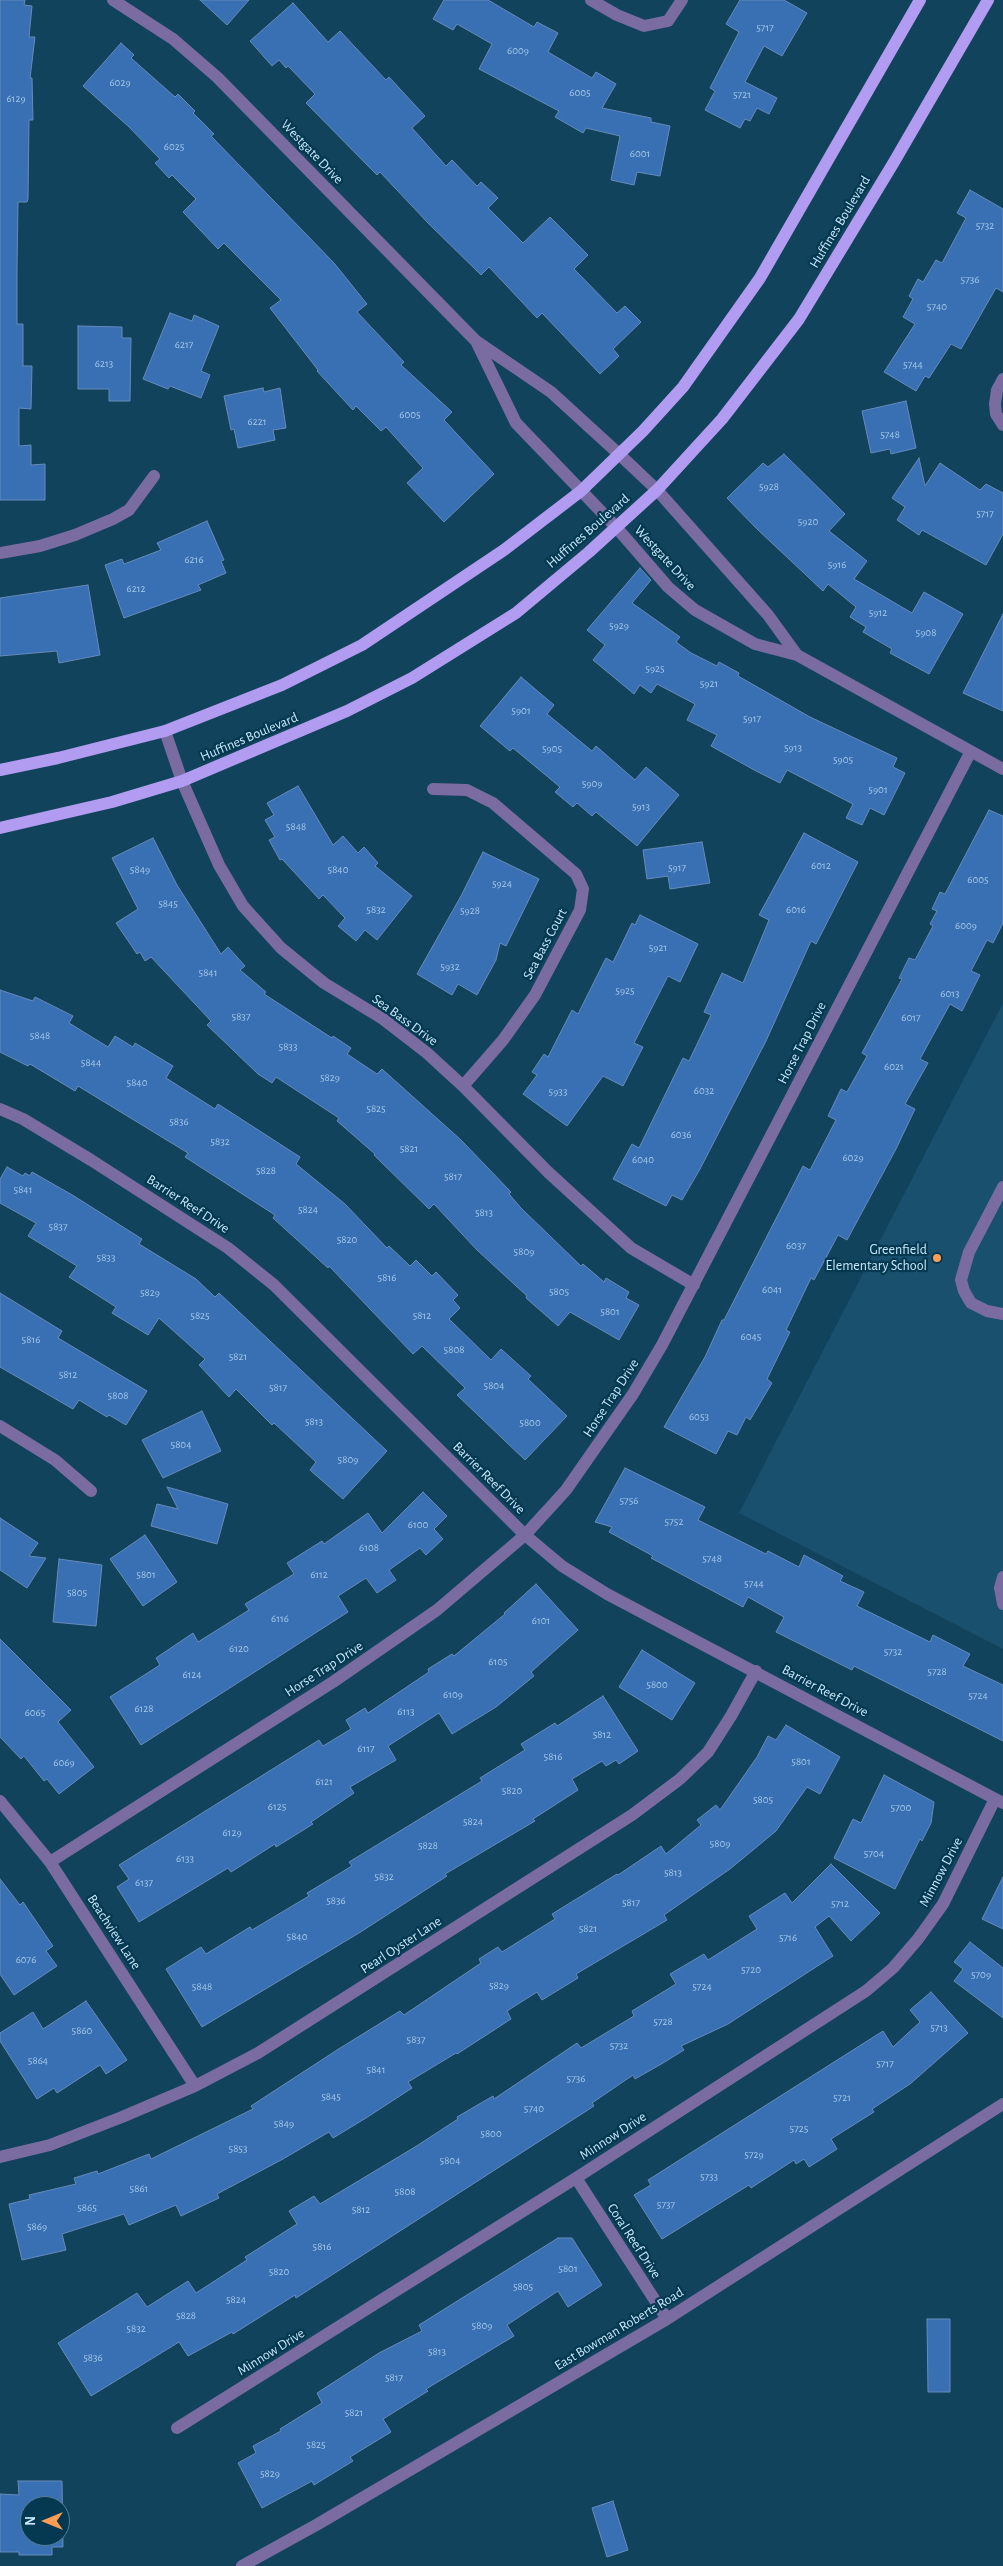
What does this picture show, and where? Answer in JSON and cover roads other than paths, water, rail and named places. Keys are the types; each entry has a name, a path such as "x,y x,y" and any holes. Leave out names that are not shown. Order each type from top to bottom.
{"main road":[{"path":"0,770 58,758 165,731 282,685 362,645 504,550 580,491 620,455 694,373 760,278 920,0"},
{"name":"Huffines Boulevard","path":"0,828 112,802 182,782 347,711 412,678 516,613 657,490 722,419 798,319 894,162 988,0"}],"street":[{"name":"Westgate Drive","path":"113,0 172,39 217,77 476,341 551,392 657,490 768,615 797,655"},
{"path":"591,0 630,21 644,26 668,20 682,0"},
{"name":"Westgate Drive","path":"476,341 516,423 616,527 668,587 695,610 755,644 797,655 970,753 1003,769"},
{"path":"1000,419 997,390 1003,379"},
{"path":"0,553 40,546 75,535 113,519 129,510 154,476"},
{"name":"Sea Bass Drive","path":"165,731 182,782 219,865 243,906 281,948 324,983 383,1020 427,1054 463,1086 548,1172 631,1248 694,1285"},
{"name":"Horse Trap Drive","path":"50,1862 395,1641 459,1593 525,1534 566,1490 633,1394 694,1285 970,753"},
{"name":"Sea Bass Court","path":"433,789 468,790 493,803 576,874 584,889 580,910 536,995 503,1040 463,1086"},
{"name":"Barrier Reef Drive","path":"0,1109 23,1119 99,1165 228,1248 274,1285 525,1534 562,1566 607,1594 999,1801"},
{"path":"1003,1187 968,1252 961,1280 964,1291 972,1303 987,1311 1003,1314"},
{"path":"0,1426 55,1460 90,1492"},
{"path":"1003,1577 1000,1588 1003,1604"},
{"name":"Pearl Oyster Lane","path":"0,2157 50,2145 195,2086 258,2053 640,1809 680,1779 708,1752 756,1671"},
{"name":"Beachview Lane","path":"0,1801 50,1862 195,2086"},
{"name":"Minnow Drive","path":"177,2428 576,2178 866,1991 893,1968 918,1939 943,1904 999,1801"},
{"name":"East Bowman Roberts Road","path":"242,2566 318,2524 667,2319 1003,2104"},
{"name":"Coral Reef Drive","path":"576,2178 667,2319"}],"place":[{"name":"Greenfield Elementary School","path":"937,1258"}]}
